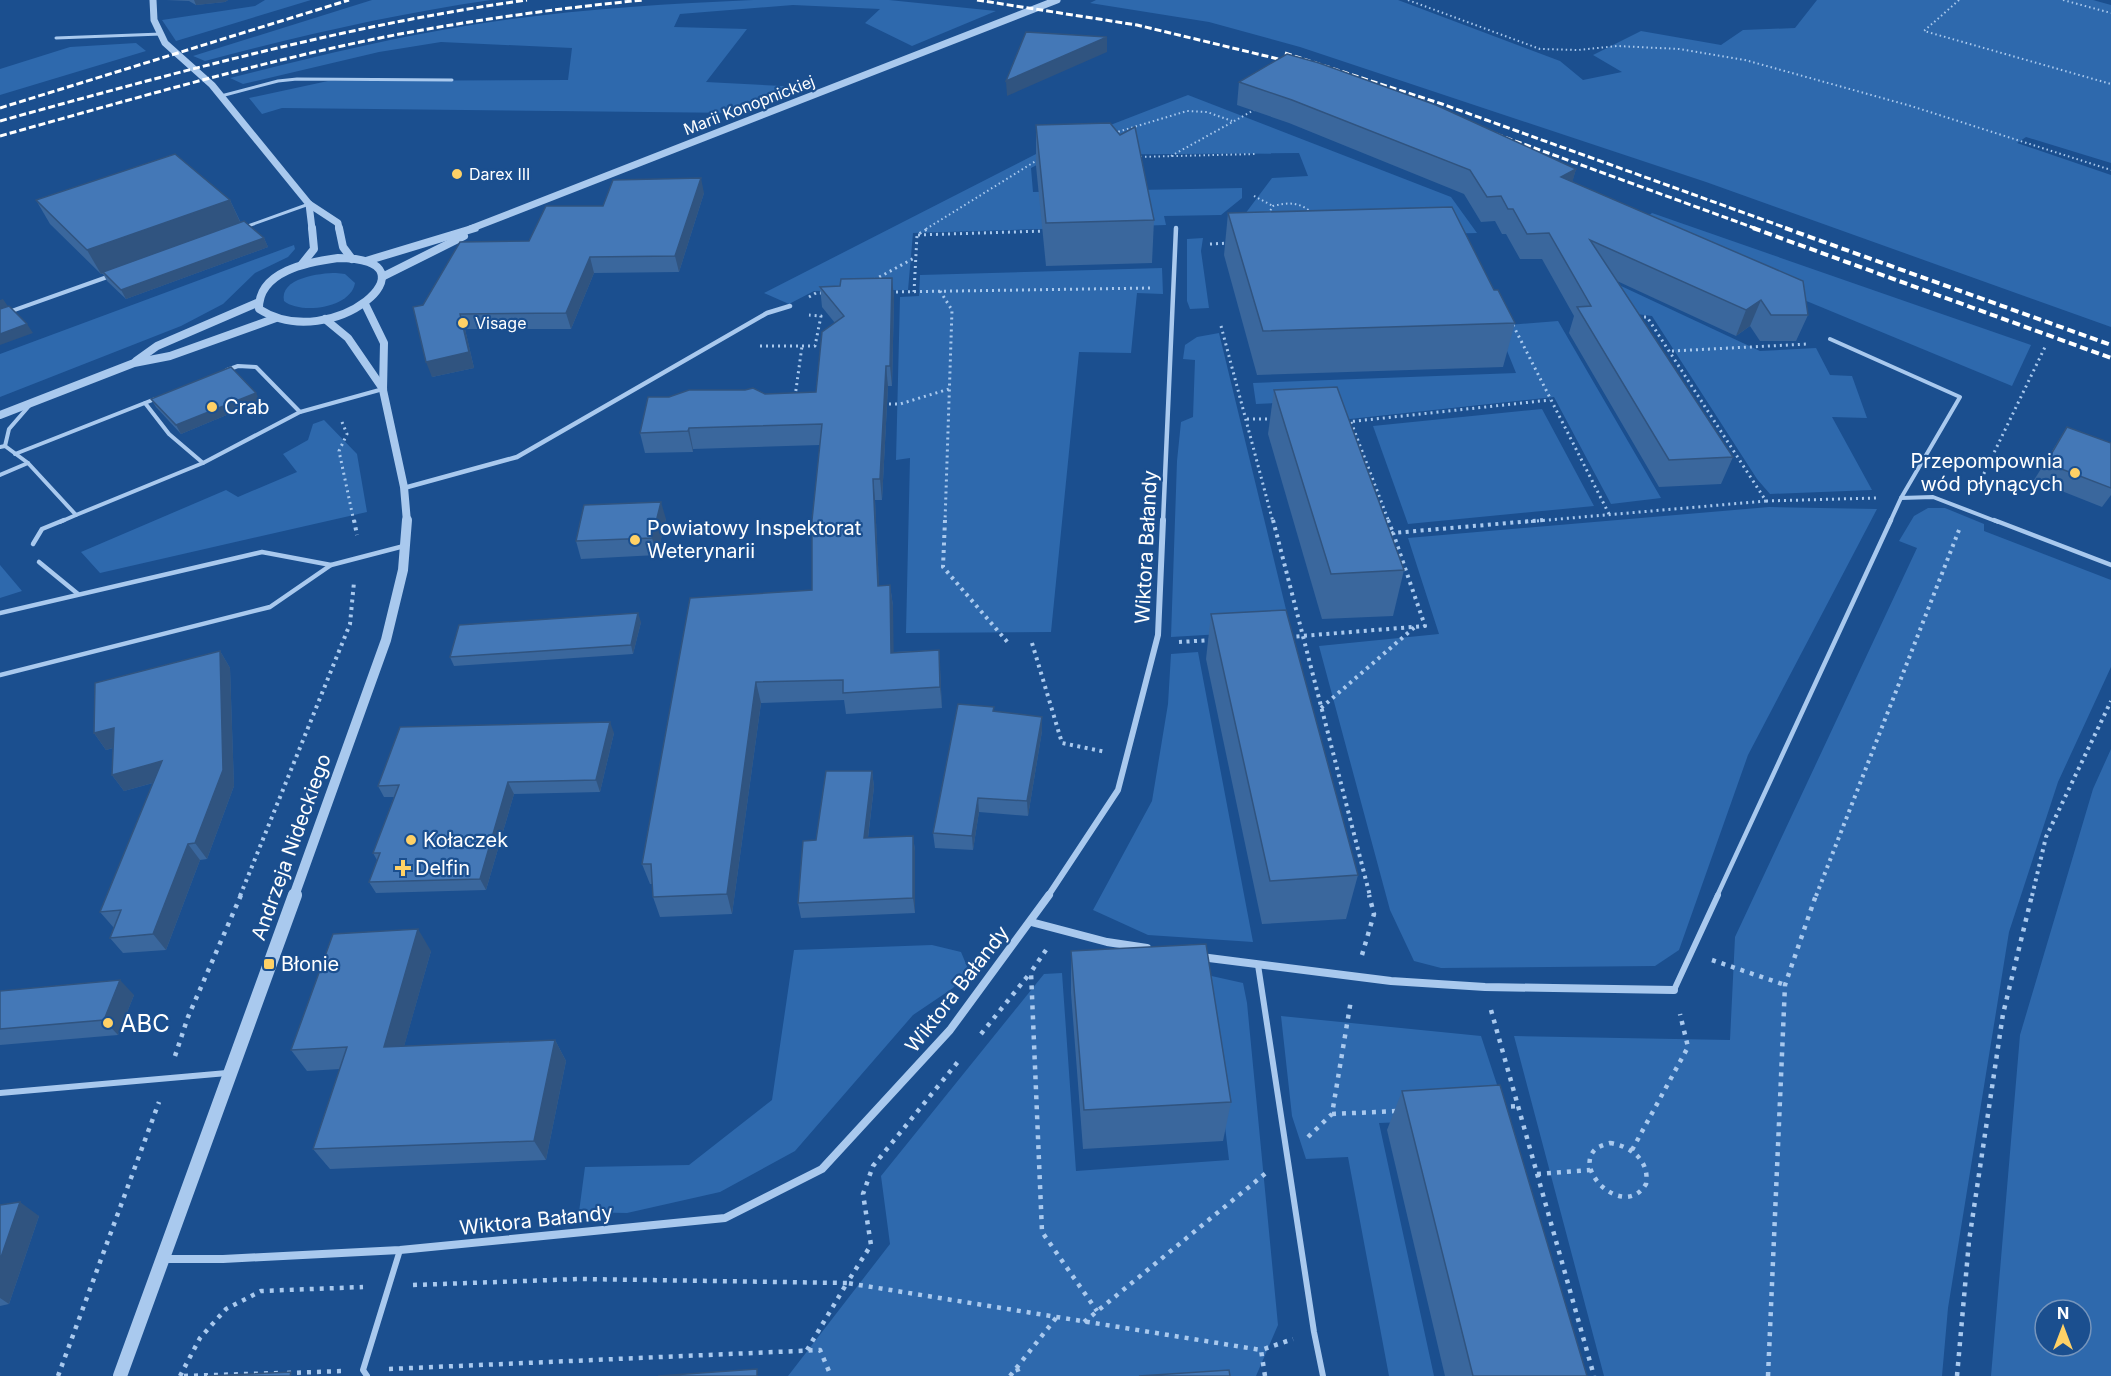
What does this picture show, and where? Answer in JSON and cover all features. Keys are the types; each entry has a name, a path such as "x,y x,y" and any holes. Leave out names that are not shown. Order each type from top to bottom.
{"street":[{"path":"153,0 154,20 165,43 212,85 309,204 338,223 343,247 352,258"},
{"name":"Marii Konopnickiej","path":"366,261 488,224 1057,0"},
{"path":"302,264 314,249 309,204"},
{"name":"Marii Konopnickiej","path":"384,276 488,224"},
{"name":"Wiktora Bałandy","path":"163,1258 223,1258 400,1250 725,1218 822,1169 950,1030 1031,922 1118,790 1156,643 1176,227"},
{"path":"352,258 366,261 380,269 384,276 383,285 365,304 353,311 325,319 292,321 266,315 259,309 257,303 264,287 302,264 352,258"},
{"path":"134,363 157,346 257,303"},
{"name":"Andrzeja Nideckiego","path":"120,1376 394,619 404,575 406,546 404,488 383,389 385,347 366,311 365,304"},
{"path":"404,488 517,457 608,407 767,313 790,306"},
{"path":"0,415 134,363 170,356 276,318"},
{"name":"Andrzeja Nideckiego","path":"325,319 348,338 383,389"},
{"path":"1031,922 1107,942 1154,949"},
{"path":"1188,955 1391,981 1485,987 1674,990"}],"lane":[{"path":"56,38 161,34"},
{"path":"221,96 278,81 297,79 452,80"},
{"path":"240,229 309,204"},
{"path":"0,315 120,272"},
{"path":"1674,990 1901,498 1960,397 1830,339"},
{"path":"217,374 238,366 256,367 300,412"},
{"path":"33,544 42,529 203,463 300,412 335,405 383,389"},
{"path":"15,454 166,394"},
{"path":"37,400 9,429 2,447 28,463 76,515"},
{"path":"145,403 169,434 203,463"},
{"path":"0,475 28,463"},
{"path":"1901,498 1934,497 2111,565"},
{"path":"0,675 270,607 331,565 406,546"},
{"path":"0,613 262,552 331,565"},
{"path":"39,562 78,594"},
{"path":"1258,965 1314,1332 1323,1376"},
{"path":"0,1093 231,1073"},
{"path":"365,1373 400,1250"}],"path":[{"path":"1408,0 1540,49 1578,50 1617,46 1679,49 1745,60 1911,106 2111,170"},
{"path":"1959,0 1924,31 2111,84"},
{"path":"2063,0 2111,13"},
{"path":"1170,156 1262,106"},
{"path":"1110,134 1187,111 1207,112 1232,121"},
{"path":"1134,157 1256,154"},
{"path":"917,235 1040,159"},
{"path":"1254,196 1273,206 1289,204 1305,207 1311,211 1312,220"},
{"path":"1270,219 1267,214 1273,206"},
{"path":"917,235 1047,231"},
{"path":"914,292 917,235"},
{"path":"1210,244 1233,243"},
{"path":"870,282 916,257"},
{"path":"882,292 1174,288"},
{"path":"940,291 952,310 943,567 1010,645"},
{"path":"790,306 816,293 827,293"},
{"path":"762,340 753,345 815,346 821,316 805,314 790,306"},
{"path":"1636,317 1647,317 1766,501"},
{"path":"1510,318 1609,514"},
{"path":"1221,326 1247,418 1374,914"},
{"path":"1671,351 1840,343"},
{"path":"1768,1376 1785,985 1816,896 1967,509 2046,345"},
{"path":"794,401 802,346"},
{"path":"882,404 900,404 949,389"},
{"path":"1340,422 1550,400"},
{"path":"58,1376 188,1017 266,837 350,624 357,539 339,451 347,434 335,405"},
{"path":"1247,418 1282,420"},
{"path":"1280,637 1425,626 1393,532 1351,422"},
{"path":"1393,532 1766,501 1901,498"},
{"path":"1321,708 1416,626"},
{"path":"1156,643 1224,640"},
{"path":"1032,643 1062,743 1127,756"},
{"path":"1957,1376 1969,1241 2003,1014 2046,837 2111,701"},
{"path":"1060,930 1031,972 1042,1232 1097,1311"},
{"path":"1739,969 1785,985"},
{"path":"1485,987 1594,1376"},
{"path":"1632,1150 1688,1047 1674,990"},
{"path":"1495,1107 1518,1106"},
{"path":"1332,1113 1402,1111"},
{"path":"1600,1145 1621,1145 1632,1150 1646,1170 1647,1180 1643,1189 1636,1195 1626,1197 1604,1190 1590,1170 1589,1160 1600,1145"},
{"path":"1537,1174 1590,1170"},
{"path":"807,1351 847,1283 1261,1350 1314,1332"},
{"path":"1010,1376 1056,1318"},
{"path":"184,1376 365,1373 820,1350 831,1376"},
{"path":"1261,1350 1265,1376"},
{"path":"1017,1367 1020,1376"}],"shaded area":[{"path":"265,0 311,0 176,41 162,20 255,6"},
{"path":"372,0 491,0 347,26 205,61 193,56"},
{"path":"753,0 889,0 996,11 912,46 865,23 880,9 793,5 680,14 674,27 747,29 706,82 802,87 740,113 282,108 262,114 249,98 328,81 568,80 572,48 441,42 379,52 243,84 230,78 380,42 506,20 612,8"},
{"path":"1096,0 1398,0 1560,61 1583,80 1622,72 1593,55 1641,31 1721,45 1743,30 1795,28 1817,0 2093,0 2111,5 2111,163 2026,137 2017,143 2111,175 2111,327 1706,182 1300,47 1209,22 1090,3"},
{"path":"136,43 146,51 0,95 0,69 70,47"},
{"path":"1188,95 1451,197 1477,233 1274,238 1239,222 1272,178 1308,176 1299,153 1056,155 1031,168 1033,192 1242,188 1242,198 1221,215 1164,216 1166,225 913,233 908,290 814,291 789,304 764,293 1038,153"},
{"path":"1652,213 2031,345 2012,386 1632,229"},
{"path":"1203,238 1201,251 1209,308 1190,309 1187,301 1187,239"},
{"path":"294,245 295,249 288,257 255,273 223,304 181,326 0,397 0,354"},
{"path":"1162,268 1163,294 1137,293 1131,353 1079,352 1051,632 906,633 910,458 896,460 900,297 919,296 920,275"},
{"path":"1589,271 1760,351 1816,348 1830,375 1852,376 1867,418 1832,417 1872,490 1770,494 1757,479 1652,316 1621,312"},
{"path":"320,274 345,274 355,283 345,298 324,307 313,308 302,308 284,301 284,293 294,282"},
{"path":"1558,321 1661,498 1611,504 1554,397 1350,419 1279,417 1275,403 1256,404 1253,383 1516,373 1497,326"},
{"path":"1219,333 1291,630 1171,637 1177,461 1181,422 1193,417 1195,360 1183,359 1185,345 1197,337"},
{"path":"1542,409 1594,506 1408,524 1373,426"},
{"path":"324,420 357,454 367,512 100,573 81,552 226,490 238,497 297,472 283,454 308,440 313,424"},
{"path":"1769,507 1877,509 1748,755 1679,950 1655,966 1441,968 1414,961 1390,910 1319,646 1439,634 1408,538"},
{"path":"1928,508 1945,508 1984,524 1984,531 2111,580 2111,667 2058,782 2009,932 1948,1308 1942,1376 1604,1376 1514,1036 1730,1040 1735,937 1917,548 1899,541 1914,516"},
{"path":"0,565 22,591 0,598"},
{"path":"1198,652 1253,942 1148,935 1093,910 1152,801 1168,704 1171,654"},
{"path":"2111,749 2111,1376 1991,1376 2020,1035 2093,789"},
{"path":"932,945 961,952 969,971 953,988 913,1015 795,1151 720,1192 627,1213 579,1212 585,1167 689,1165 772,1100 794,950"},
{"path":"1062,973 1076,1171 1229,1160 1207,975 1243,983 1247,1003 1278,1325 1256,1376 788,1376 890,1244 881,1176 1044,974"},
{"path":"1281,1016 1481,1036 1508,1118 1379,1123 1434,1376 1389,1376 1348,1157 1306,1159 1292,1116"}],"building":[{"path":"1026,32 1107,37 1006,81"},
{"path":"1287,54 1319,63 1436,105 1576,169 1561,177 1803,281 1808,315 1771,315 1761,300 1746,310 1590,240 1733,457 1669,460 1577,307 1591,306 1549,233 1527,234 1513,209 1508,209 1501,196 1487,197 1470,170 1292,100 1239,82"},
{"path":"1110,123 1120,135 1135,127 1154,220 1046,223 1036,125"},
{"path":"175,154 230,200 87,250 36,200"},
{"path":"701,178 675,256 590,257 566,313 460,314 469,352 426,362 413,307 423,305 460,242 529,241 546,206 603,206 613,180"},
{"path":"1452,207 1494,290 1498,290 1515,323 1263,331 1228,213"},
{"path":"244,221 264,238 121,290 103,272"},
{"path":"892,278 890,366 886,366 880,479 873,479 878,586 890,585 891,653 939,650 940,687 843,693 843,680 756,682 727,894 653,897 651,864 642,864 690,598 812,590 812,520 822,424 689,428 688,431 640,433 648,397 669,397 689,390 753,388 765,394 816,392 822,332 844,316 820,287 840,286 841,279"},
{"path":"9,306 27,324 0,334 0,309"},
{"path":"231,367 256,393 176,425 151,399"},
{"path":"1337,387 1404,570 1331,574 1274,390"},
{"path":"2067,427 2111,443 2111,488 2046,463"},
{"path":"661,502 652,538 576,541 584,505"},
{"path":"1286,610 1358,875 1270,881 1211,614"},
{"path":"638,613 631,645 450,657 459,625"},
{"path":"220,651 223,770 195,843 188,844 153,934 110,938 121,910 100,912 162,761 112,775 114,728 94,733 95,683"},
{"path":"958,704 994,707 993,711 1042,717 1027,801 978,798 972,836 933,833"},
{"path":"610,722 596,780 508,782 480,879 369,882 380,853 373,853 399,785 378,786 400,727"},
{"path":"826,771 872,771 864,838 913,836 913,898 798,903 803,841 816,840"},
{"path":"418,929 384,1047 555,1040 534,1141 313,1149 347,1047 291,1050 333,934"},
{"path":"1206,944 1231,1102 1084,1110 1071,951"},
{"path":"120,980 104,1020 0,1029 0,991"},
{"path":"1500,1085 1587,1376 1473,1376 1402,1091"},
{"path":"20,1202 0,1260 0,1205"},
{"path":"757,1369 757,1376 658,1376"},
{"path":"1229,1370 1230,1376 1139,1376"},
{"path":"291,1372 290,1376 207,1376"}],"railway":[{"path":"0,108 349,0"},
{"path":"0,121 261,52 393,23 527,0"},
{"path":"0,136 199,81 350,44 491,19 643,0"},
{"path":"977,0 1137,25 1295,63"},
{"path":"1285,53 1442,104 1789,229"},
{"path":"1496,134 1757,229"},
{"path":"1753,228 2111,358"},
{"path":"1785,228 2111,345"}],"place":[{"name":"Darex III","path":"457,174"},
{"name":"Visage","path":"463,323"},
{"name":"Crab","path":"212,407"},
{"name":"Przepompownia wód płynących","path":"2075,473"},
{"name":"Powiatowy Inspektorat Weterynarii","path":"635,540"},
{"name":"Kołaczek","path":"411,840"},
{"name":"Delfin","path":"403,868"},
{"name":"Błonie","path":"269,964"},
{"name":"ABC","path":"108,1023"}]}
